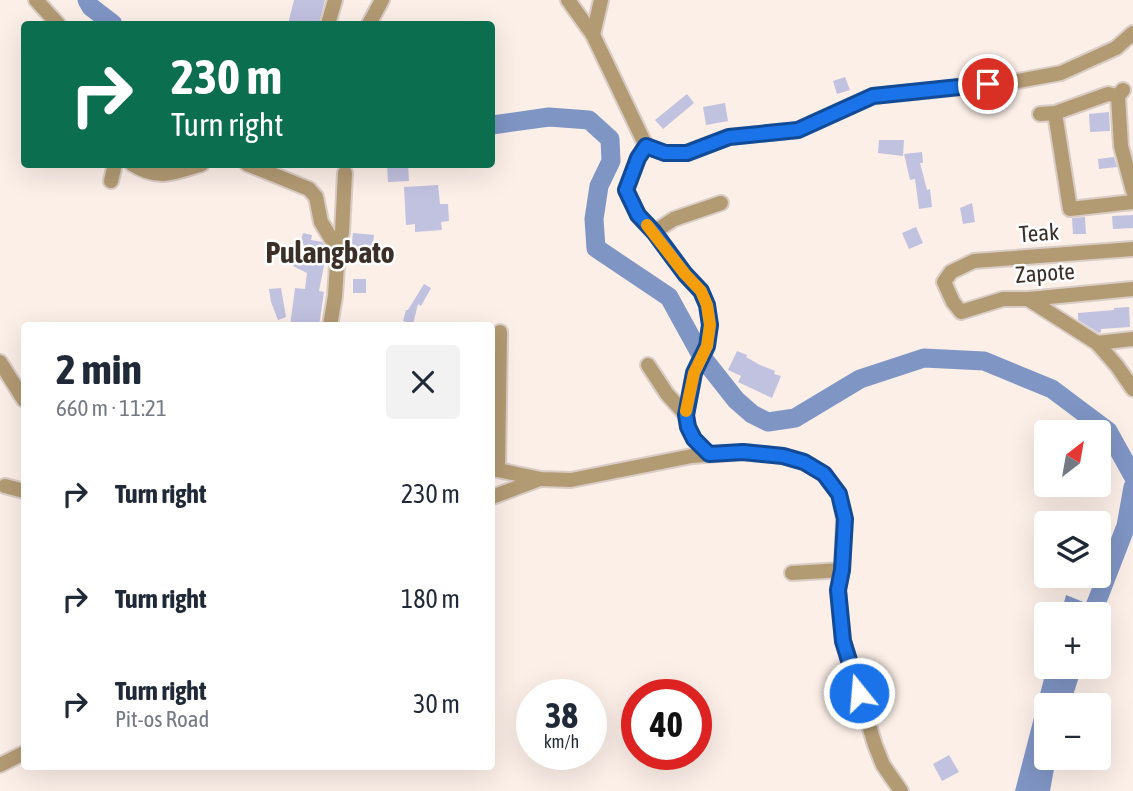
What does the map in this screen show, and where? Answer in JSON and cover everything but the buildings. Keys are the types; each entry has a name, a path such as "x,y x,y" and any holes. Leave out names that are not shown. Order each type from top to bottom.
{"street":[{"path":"36,0 55,21"},
{"path":"329,21 334,0"},
{"path":"371,21 382,0"},
{"path":"568,0 593,35 646,146 665,153 687,153 729,137 798,130 873,96 1013,82 1061,73 1116,48 1133,33"},
{"path":"593,35 601,0"},
{"path":"1133,191 1121,146 1121,92 1047,113 1070,208 1133,202"},
{"path":"646,146 638,158 626,190 638,215 701,291 707,305 710,325 707,346 694,373 686,415 694,439 709,454"},
{"path":"111,181 114,168"},
{"path":"140,168 153,174 167,175 189,168"},
{"path":"257,168 309,189 316,197 321,222 338,250"},
{"path":"331,322 342,232 345,173"},
{"path":"654,232 674,219 721,203"},
{"name":"Teak","path":"961,312 944,282 951,272 974,261 1133,249"},
{"name":"Zapote","path":"961,312 1003,299 1133,289"},
{"path":"1028,299 1097,343 1133,389"},
{"path":"500,332 495,468 541,479 571,480 709,454 743,452 783,456 804,462 824,474 839,494 845,519 838,590 843,641 875,745 883,765 901,791"},
{"path":"1097,343 1133,339"},
{"path":"0,362 21,395"},
{"path":"648,365 667,394 686,415"},
{"path":"495,496 541,479"},
{"path":"5,486 21,490"},
{"path":"792,573 842,570"},
{"path":"0,765 21,754"}],"water":[{"path":"1066,595 1084,602 1064,602"},
{"path":"1044,679 1078,679 1074,693 1040,693"},
{"path":"1034,717 1034,770 1054,770 1050,791 1015,791"}],"waterway":[{"path":"87,0 91,7 109,21"},
{"path":"495,125 549,117 589,120 610,139 611,161 599,186 594,219 596,248 669,297 702,357 736,400 752,414 768,422 795,418 860,379 924,358 984,361 1052,389 1108,431 1133,476"},
{"path":"1097,602 1126,526 1133,487"}],"slow traffic":[{"path":"647,225 701,291 707,305 710,325 707,346 694,373 686,411"}],"district":[{"name":"Pulangbato","path":"330,253"}],"route":[{"path":"859,693 843,641 838,590 845,519 839,494 824,474 804,462 783,456 743,452 709,454 694,439 686,415 694,373 707,346 710,325 707,305 701,291 638,215 626,190 638,158 646,146 665,153 687,153 729,137 798,130 873,96 988,84"}]}
